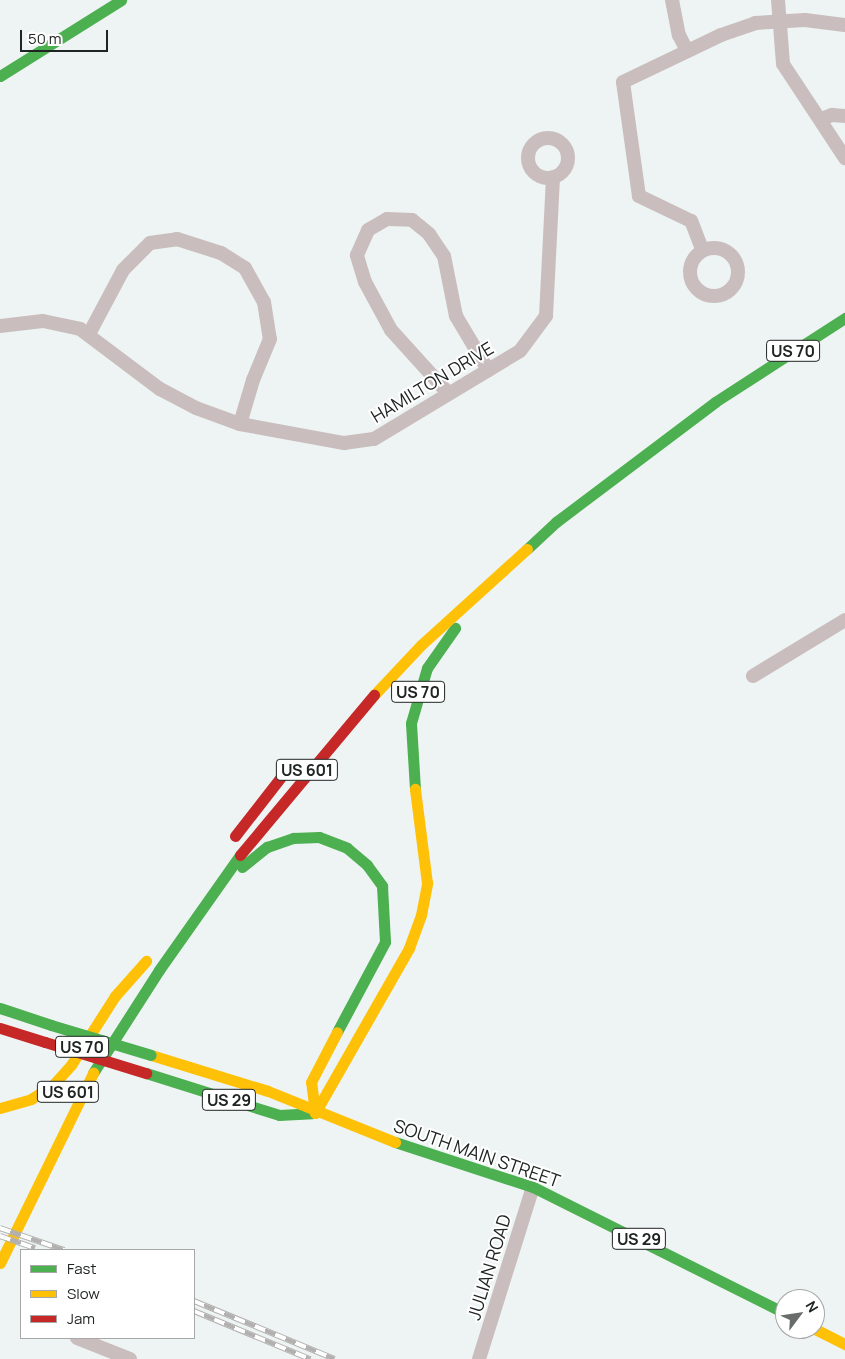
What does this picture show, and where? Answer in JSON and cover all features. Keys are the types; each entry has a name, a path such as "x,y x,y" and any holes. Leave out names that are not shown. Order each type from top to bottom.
{"main road":[{"path":"0,76 121,0"},
{"name":"US 70","path":"315,1113 409,948 421,915 427,883 411,761 410,723 427,668 467,613 547,541 703,420 742,384 845,318"},
{"name":"US 601","path":"0,1263 91,1076 210,895 303,775 421,645 556,522 628,465 742,384"},
{"path":"229,844 290,766"},
{"path":"159,970 244,864 267,847 293,838 319,837 347,848 367,865 382,886 386,914 386,942 312,1082 315,1113"},
{"name":"US 70","path":"0,1108 31,1099 53,1084 71,1065 115,996 148,957"},
{"name":"US 601","path":"75,1079 148,957"},
{"name":"SOUTH MAIN STREET","path":"0,1008 268,1091 315,1113 534,1187 775,1308"},
{"name":"SOUTH MAIN STREET","path":"0,1028 279,1116 315,1113"},
{"path":"825,1334 845,1344"}],"street":[{"path":"672,0 679,35 687,51"},
{"path":"778,0 783,64 845,158"},
{"path":"702,249 691,221 639,196 623,82 734,30 780,19 845,25"},
{"path":"820,119 832,115 845,116"},
{"name":"HAMILTON DRIVE","path":"0,326 26,321 59,322 89,334 160,389 188,405 240,424 344,442 374,439 520,351 546,316 553,177"},
{"path":"448,393 391,330 366,282 357,254 368,230 387,218 412,220 429,234 444,256 456,316 488,370"},
{"path":"89,334 123,270 150,243 176,239 221,253 245,268 264,302 270,339 240,424"},
{"path":"753,676 845,620"},
{"name":"JULIAN ROAD","path":"480,1359 534,1187"},
{"path":"80,1339 130,1359"}],"railway":[{"path":"0,1228 61,1249"},
{"path":"0,1236 35,1248"},
{"path":"195,1301 335,1359"},
{"path":"195,1311 310,1359"}],"traffic: fast":[{"path":"0,76 121,0"},
{"path":"527,549 556,522 715,402 845,318"},
{"path":"415,789 411,723 427,668 455,628"},
{"path":"242,867 267,847 293,838 319,837 347,848 367,865 382,886 385,942 337,1032"},
{"path":"93,1073 159,970 240,855"},
{"path":"0,1008 51,1025"},
{"path":"51,1025 151,1055"},
{"path":"146,1073 279,1115 312,1113"},
{"path":"395,1142 533,1187 775,1308"}],"traffic: slow":[{"path":"374,695 421,645 527,549"},
{"path":"315,1113 409,948 421,915 427,883 415,789"},
{"path":"0,1108 31,1099 53,1085 71,1065 115,996 146,961"},
{"path":"315,1113 311,1082 337,1032"},
{"path":"151,1055 268,1091 395,1142"},
{"path":"0,1263 93,1073"},
{"path":"825,1334 845,1344"}],"traffic: jam":[{"path":"240,855 374,695"},
{"path":"235,836 284,773"},
{"path":"0,1028 45,1042"},
{"path":"45,1042 146,1073"}]}
